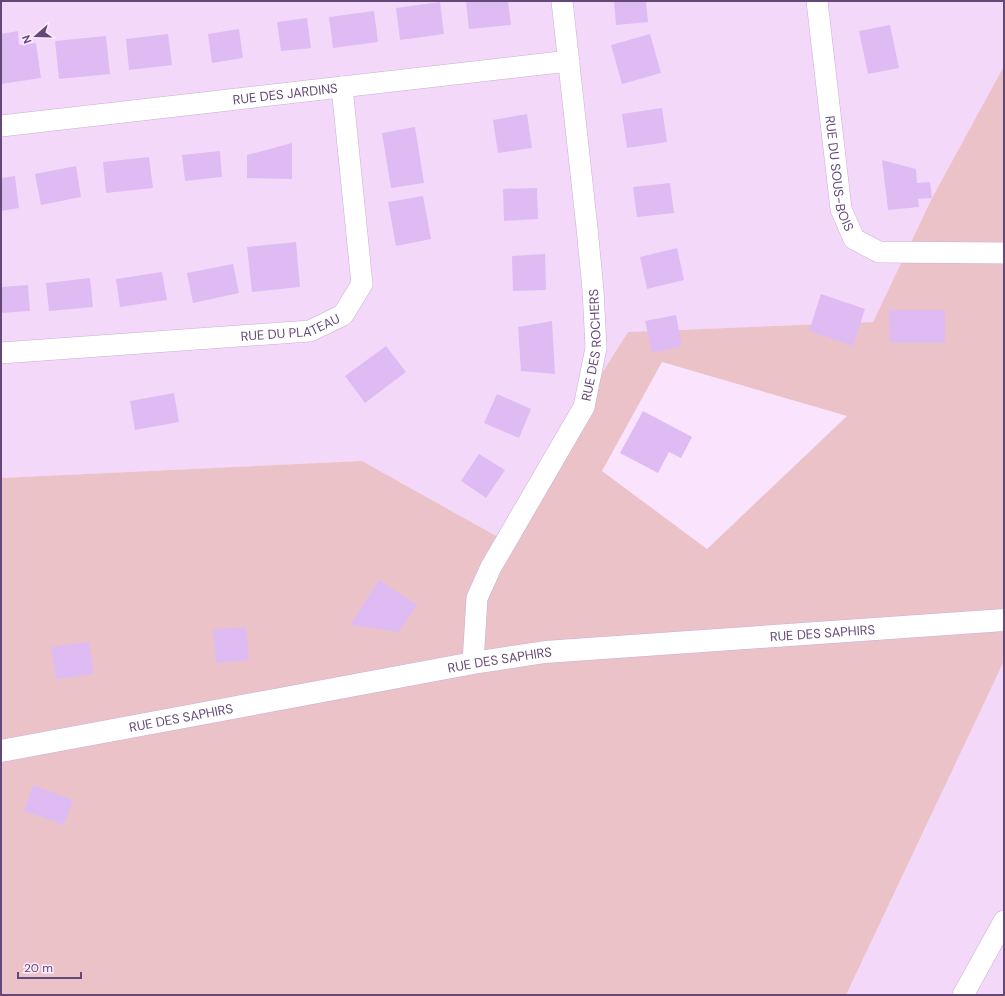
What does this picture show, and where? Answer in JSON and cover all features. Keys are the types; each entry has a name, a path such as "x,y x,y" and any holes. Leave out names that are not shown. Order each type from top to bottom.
{"street":[{"name":"RUE DES ROCHERS","path":"473,663 477,598 491,567 584,407 596,348 590,251 562,1"},
{"name":"RUE DU SOUS-BOIS","path":"817,1 841,209 854,239 880,252 1004,253"},
{"name":"RUE DES JARDINS","path":"1,126 568,61"},
{"name":"RUE DU PLATEAU","path":"1,353 310,332 343,315 362,284 342,87"},
{"name":"RUE DES SAPHIRS","path":"1,751 473,663 545,652 1004,620"},
{"path":"963,995 1004,921"}],"shaded area":[{"path":"1,1 1004,1 1004,66 932,198 873,322 628,332 498,537 362,461 1,478"},
{"path":"1004,66 1004,661 846,995 1,995 1,478 362,461 498,537 628,332 873,322 932,198","holes":["662,362 847,416 707,549 602,471"]},
{"path":"1004,661 1004,995 846,995 1003,663"}],"building":[{"path":"466,1 508,1 511,25 469,29"},
{"path":"614,1 646,1 648,22 616,25"},
{"path":"440,2 444,34 400,40 396,8"},
{"path":"374,11 378,42 333,48 329,17"},
{"path":"307,18 311,48 281,51 277,22"},
{"path":"890,25 899,68 868,74 859,31"},
{"path":"239,29 243,58 212,63 208,34"},
{"path":"18,31 19,45 36,43 41,78 1,84 1,34"},
{"path":"168,34 172,65 129,70 126,39"},
{"path":"650,34 661,73 622,84 611,45"},
{"path":"106,36 110,74 59,79 55,41"},
{"path":"662,108 667,142 627,148 622,114"},
{"path":"527,114 532,148 498,153 493,120"},
{"path":"415,127 424,183 391,188 382,133"},
{"path":"292,143 292,179 247,178 247,155"},
{"path":"220,151 222,177 185,181 182,155"},
{"path":"149,157 153,188 106,193 103,162"},
{"path":"882,160 916,169 917,183 930,182 932,198 918,199 919,207 888,210"},
{"path":"76,166 81,197 41,205 35,174"},
{"path":"15,176 19,208 1,211 1,178"},
{"path":"670,183 674,213 637,217 633,187"},
{"path":"537,188 538,219 504,221 503,189"},
{"path":"423,196 431,239 396,246 388,202"},
{"path":"296,242 300,287 252,292 247,247"},
{"path":"677,248 684,280 647,289 640,257"},
{"path":"545,254 546,290 513,291 512,256"},
{"path":"233,264 239,293 193,303 187,273"},
{"path":"162,272 167,300 120,307 116,279"},
{"path":"90,278 93,307 49,311 46,283"},
{"path":"28,285 30,311 1,313 1,287"},
{"path":"821,294 865,309 853,346 809,331"},
{"path":"889,310 945,310 945,343 890,343"},
{"path":"676,315 682,346 652,353 645,321"},
{"path":"552,321 555,374 521,371 518,327"},
{"path":"386,346 406,372 365,403 345,376"},
{"path":"174,393 179,422 135,430 130,401"},
{"path":"497,394 531,409 519,438 484,423"},
{"path":"643,411 692,437 681,458 669,452 658,473 620,453"},
{"path":"479,454 505,470 486,498 461,481"},
{"path":"379,580 417,605 399,632 350,625"},
{"path":"246,627 249,660 216,663 213,629"},
{"path":"89,642 94,674 56,679 51,647"},
{"path":"33,785 73,800 64,825 24,811"}]}
